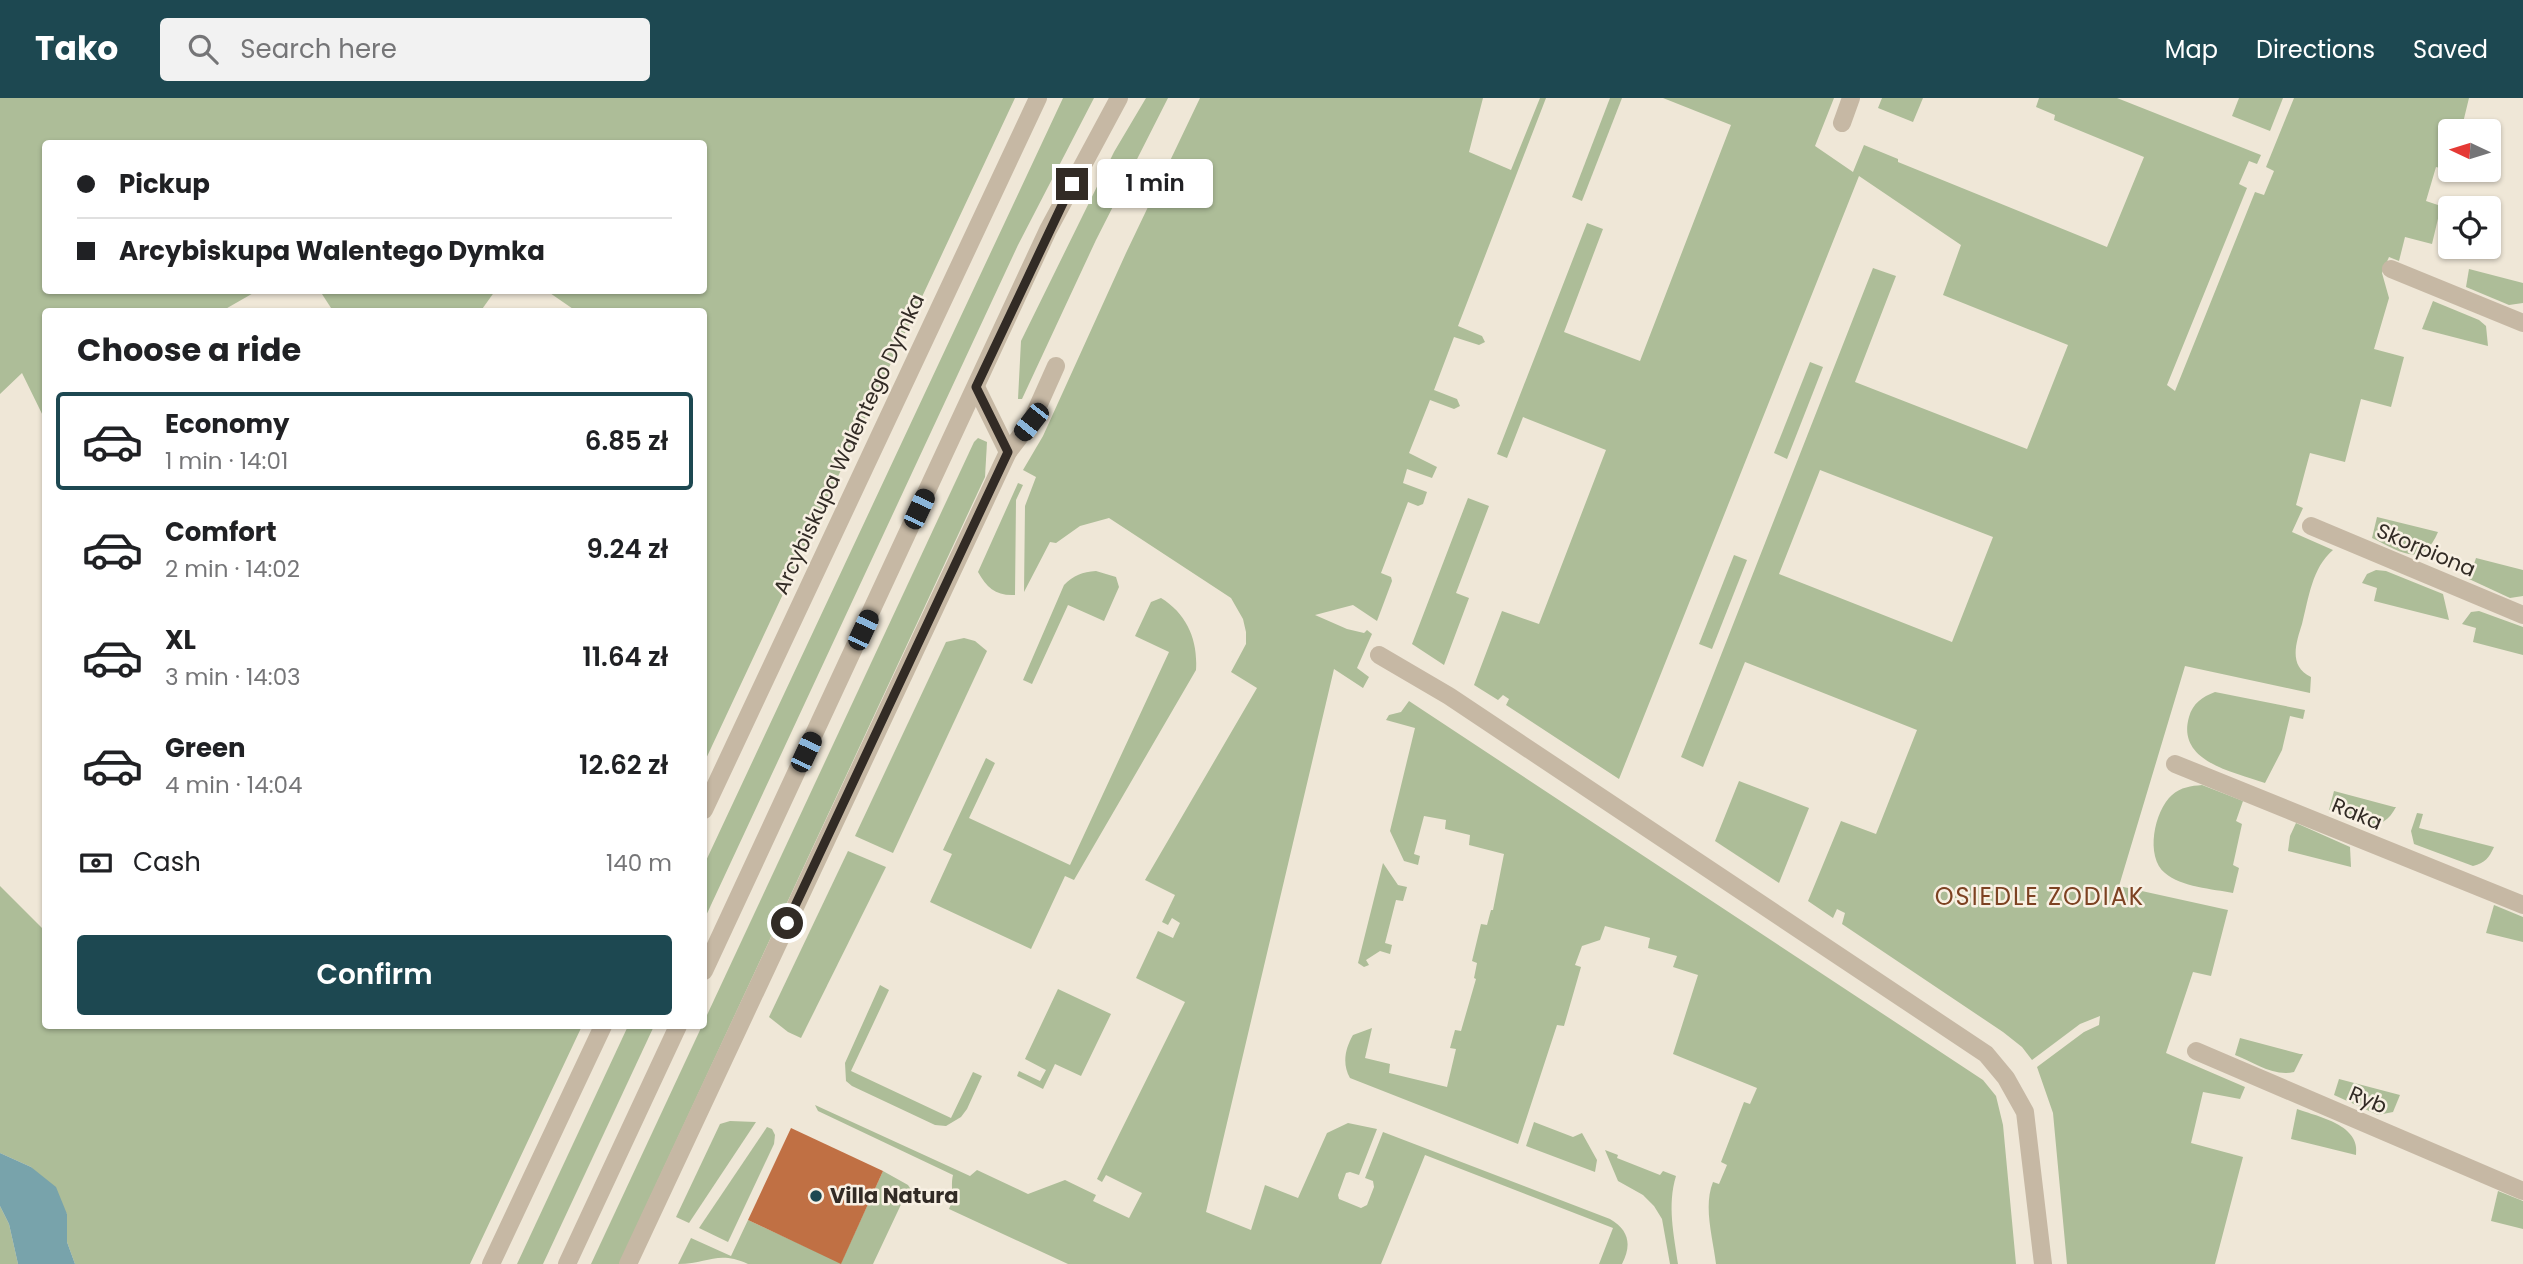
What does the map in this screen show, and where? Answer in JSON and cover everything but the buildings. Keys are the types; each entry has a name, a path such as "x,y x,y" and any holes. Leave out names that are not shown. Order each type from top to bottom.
{"street":[{"name":"Arcybiskupa Walentego Dymka","path":"707,804 1038,98"},
{"path":"707,965 1048,230 1119,98"},
{"path":"1842,122 1851,98"},
{"path":"2391,269 2523,323"},
{"path":"628,1264 1008,452 1031,422 1056,366"},
{"path":"976,387 1008,452"},
{"name":"Skorpiona","path":"2311,526 2523,615"},
{"path":"1379,655 1449,696 1986,1054 2006,1078 2025,1112 2043,1264"},
{"name":"Raka","path":"2175,764 2523,905"},
{"path":"491,1264 602,1029"},
{"path":"567,1264 677,1029"},
{"name":"Ryb","path":"2196,1051 2523,1191"}],"green space":[{"path":"0,98 1015,98 707,757 707,308 572,308 551,294 707,294 707,140 42,140 42,294 252,294 227,308 42,308 42,414 22,373 0,394"},
{"path":"1063,98 1094,98 1018,245 707,914 707,859"},
{"path":"1146,98 1168,98 1096,240 1022,399 1018,399 1021,341 1114,152"},
{"path":"1200,98 1483,98 1469,152 1511,170 1540,98 1546,98 1458,326 1482,336 1485,342 1479,345 1454,337 1434,390 1457,399 1460,406 1454,409 1430,400 1409,453 1437,467 1432,478 1407,469 1403,483 1427,492 1423,504 1418,506 1408,502 1381,573 1391,577 1392,581 1377,621 1353,605 1315,615 1347,629 1364,633 1367,630 1372,634 1357,668 1369,677 1363,688 1334,669 1206,1212 1251,1230 1265,1185 1298,1198 1327,1133 1348,1123 1377,1129 1359,1175 1346,1173 1339,1199 1361,1208 1367,1205 1374,1187 1373,1181 1365,1178 1383,1132 1610,1219 1621,1228 1627,1238 1627,1250 1622,1264 1599,1264 1613,1228 1425,1155 1381,1264 1068,1264 949,1209 953,1175 818,1111 815,1105 970,1176 977,1170 1028,1194 1065,1180 1096,1195 1093,1201 1129,1218 1142,1193 1106,1175 1102,1182 1097,1179 1185,1002 1136,978 1158,931 1173,938 1180,923 1172,918 1168,925 1162,922 1175,895 1145,880 1257,688 1231,672 1246,644 1246,632 1243,619 1231,598 1109,518 1080,526 1056,543 1050,542 1024,592 1025,506 1036,477 1023,470 1043,436"},
{"path":"1610,98 1622,98 1582,201 1572,197"},
{"path":"1663,98 1834,98 1815,146 1853,172 1864,145 1898,159 1898,162 2107,247 2144,157 2054,120 2055,115 2036,107 2039,98 2117,98 2261,155 2257,164 2249,161 2239,184 2247,188 2167,385 2175,391 2255,192 2264,195 2274,171 2266,167 2294,98 2469,98 2464,119 2438,119 2438,168 2426,201 2438,205 2432,244 2405,237 2399,261 2389,257 2382,273 2389,298 2374,349 2404,357 2391,407 2361,399 2345,462 2310,453 2296,505 2303,508 2292,532 2333,550 2316,574 2296,646 2299,667 2311,677 2310,693 2185,666 2119,886 2228,910 2211,976 2193,972 2166,1053 2245,1087 2240,1099 2203,1092 2191,1143 2243,1157 2215,1264 2067,1264 2053,1113 2037,1067 2084,1032 2099,1025 2100,1016 2080,1024 2032,1060 2022,1047 2003,1032 1842,924 1845,913 1837,909 1833,918 1808,901 1841,821 1876,834 1917,730 1745,662 1703,767 1681,757 1873,268 1896,276 1855,382 2027,449 2068,345 1943,295 1961,245 1859,176 1619,779 1506,705 1509,699 1503,695 1498,700 1474,685 1502,611 1539,624 1606,450 1523,417 1507,458 1497,454 1587,223 1603,229 1564,332 1640,361 1731,125","holes":["1820,470 1993,537 1952,642 1779,574"]},
{"path":"1882,98 1923,98 1913,122 1878,108"},
{"path":"2239,98 2283,98 2270,131 2232,116"},
{"path":"2469,269 2523,283 2523,303 2509,305 2466,287"},
{"path":"322,294 493,294 483,308 331,308"},
{"path":"2433,301 2479,320 2486,326 2488,346 2422,329"},
{"path":"1810,362 1823,367 1787,459 1774,453"},
{"path":"978,438 987,442 985,477 619,1264 591,1264 700,1029 707,1029 707,1015"},
{"path":"1018,483 1023,485 1016,500 1015,595 1008,595 993,590 978,572"},
{"path":"1468,498 1489,506 1456,593 1469,598 1444,665 1412,644"},
{"path":"2377,517 2438,532 2425,551 2409,554 2372,538"},
{"path":"1734,555 1747,560 1712,649 1699,644"},
{"path":"2476,558 2523,570 2523,596 2510,598 2469,579"},
{"path":"2376,570 2386,571 2443,594 2449,620 2374,601 2377,588 2362,583 2367,574"},
{"path":"1096,571 1116,577 1119,587 1104,621 1068,605 1032,684 1023,680 1064,585 1078,575"},
{"path":"1161,598 1178,612 1189,629 1195,648 1196,670 1074,880 1065,876 1031,949 930,902 952,854 943,850 986,758 995,763 969,818 1070,865 1169,652 1135,636 1151,602"},
{"path":"2479,611 2523,627 2523,655 2473,642 2476,628 2462,624 2471,612"},
{"path":"964,638 975,641 987,651 893,853 855,836 946,642"},
{"path":"2215,692 2305,710 2303,719 2290,716 2282,750 2265,783 2210,763 2191,745 2187,732 2191,712 2199,701"},
{"path":"1409,701 1983,1080 1996,1096 2003,1125 2016,1264 1716,1264 1709,1212 1710,1192 1713,1182 1719,1184 1727,1165 1721,1162 1744,1102 1750,1104 1757,1088 1673,1054 1698,975 1673,967 1677,956 1648,948 1650,938 1605,926 1600,940 1582,946 1575,965 1581,967 1564,1026 1557,1025 1518,1144 1350,1078 1345,1062 1350,1040 1353,1035 1372,1028 1365,1058 1390,1064 1389,1073 1447,1087 1456,1049 1450,1048 1455,1030 1461,1031 1476,979 1477,963 1472,961 1481,924 1487,925 1493,910 1504,854 1469,845 1470,835 1445,829 1446,820 1424,816 1414,854 1420,856 1418,865 1404,861 1390,831 1415,728 1386,720 1389,715 1401,712"},
{"path":"1739,781 1809,808 1779,883 1715,841"},
{"path":"2202,785 2243,801 2236,821 2242,824 2233,865 2239,868 2233,893 2198,887 2172,878 2159,866 2155,856 2154,834 2160,812 2166,802 2179,790"},
{"path":"2334,791 2396,807 2382,822 2374,825 2357,822 2329,810"},
{"path":"2417,813 2423,814 2419,828 2494,847 2486,860 2473,866 2414,844 2411,831"},
{"path":"2296,823 2350,847 2351,867 2288,851 2290,836"},
{"path":"848,851 886,867 801,1038 788,1032 769,1017"},
{"path":"1383,863 1398,885 1407,887 1403,901 1396,900 1385,943 1392,945 1390,954 1380,951 1366,960 1369,965 1364,967 1358,963"},
{"path":"0,886 42,928 42,1029 581,1029 470,1264 75,1264 67,1242 67,1214 31,1167 0,1153"},
{"path":"2494,905 2523,917 2523,942 2486,933"},
{"path":"880,985 889,990 851,1071 951,1118 973,1072 982,1076 967,1109 961,1117 946,1126 935,1125 846,1081 845,1063"},
{"path":"1058,989 1111,1014 1081,1076 1055,1064 1043,1089 1017,1076 1019,1071 1040,1081 1046,1070 1025,1059"},
{"path":"627,1029 653,1029 543,1264 517,1264"},
{"path":"2240,1038 2303,1054 2294,1072 2271,1071 2235,1055"},
{"path":"2339,1079 2400,1095 2393,1112 2378,1115 2334,1095"},
{"path":"2297,1109 2327,1119 2345,1129 2356,1145 2356,1155 2291,1139"},
{"path":"730,1121 756,1122 689,1223 676,1217 720,1124"},
{"path":"1534,1122 1573,1137 1582,1133 1597,1160 1595,1172 1526,1146"},
{"path":"767,1127 772,1129 775,1135 774,1144 728,1242 699,1228"},
{"path":"1605,1150 1618,1155 1617,1158 1660,1175 1663,1171 1676,1176 1672,1209 1678,1264 1670,1264 1662,1219 1654,1206 1643,1195 1618,1181"},
{"path":"883,1171 908,1185 919,1202 905,1196 873,1264 748,1264 720,1258 678,1264 691,1238 731,1256 748,1220 841,1263"},
{"path":"2498,1191 2523,1201 2523,1229 2491,1221"},
{"path":"0,1206 9,1224 18,1264 0,1264"}],"water":[{"path":"0,1153 31,1167 56,1187 67,1214 67,1242 75,1264 18,1264 9,1224 0,1206"}],"place":[{"name":"Villa Natura","path":"816,1196"}],"district":[{"name":"OSIEDLE ZODIAK","path":"2040,897"}],"route":[{"path":"787,923 1008,452 976,387 1072,184"}]}
